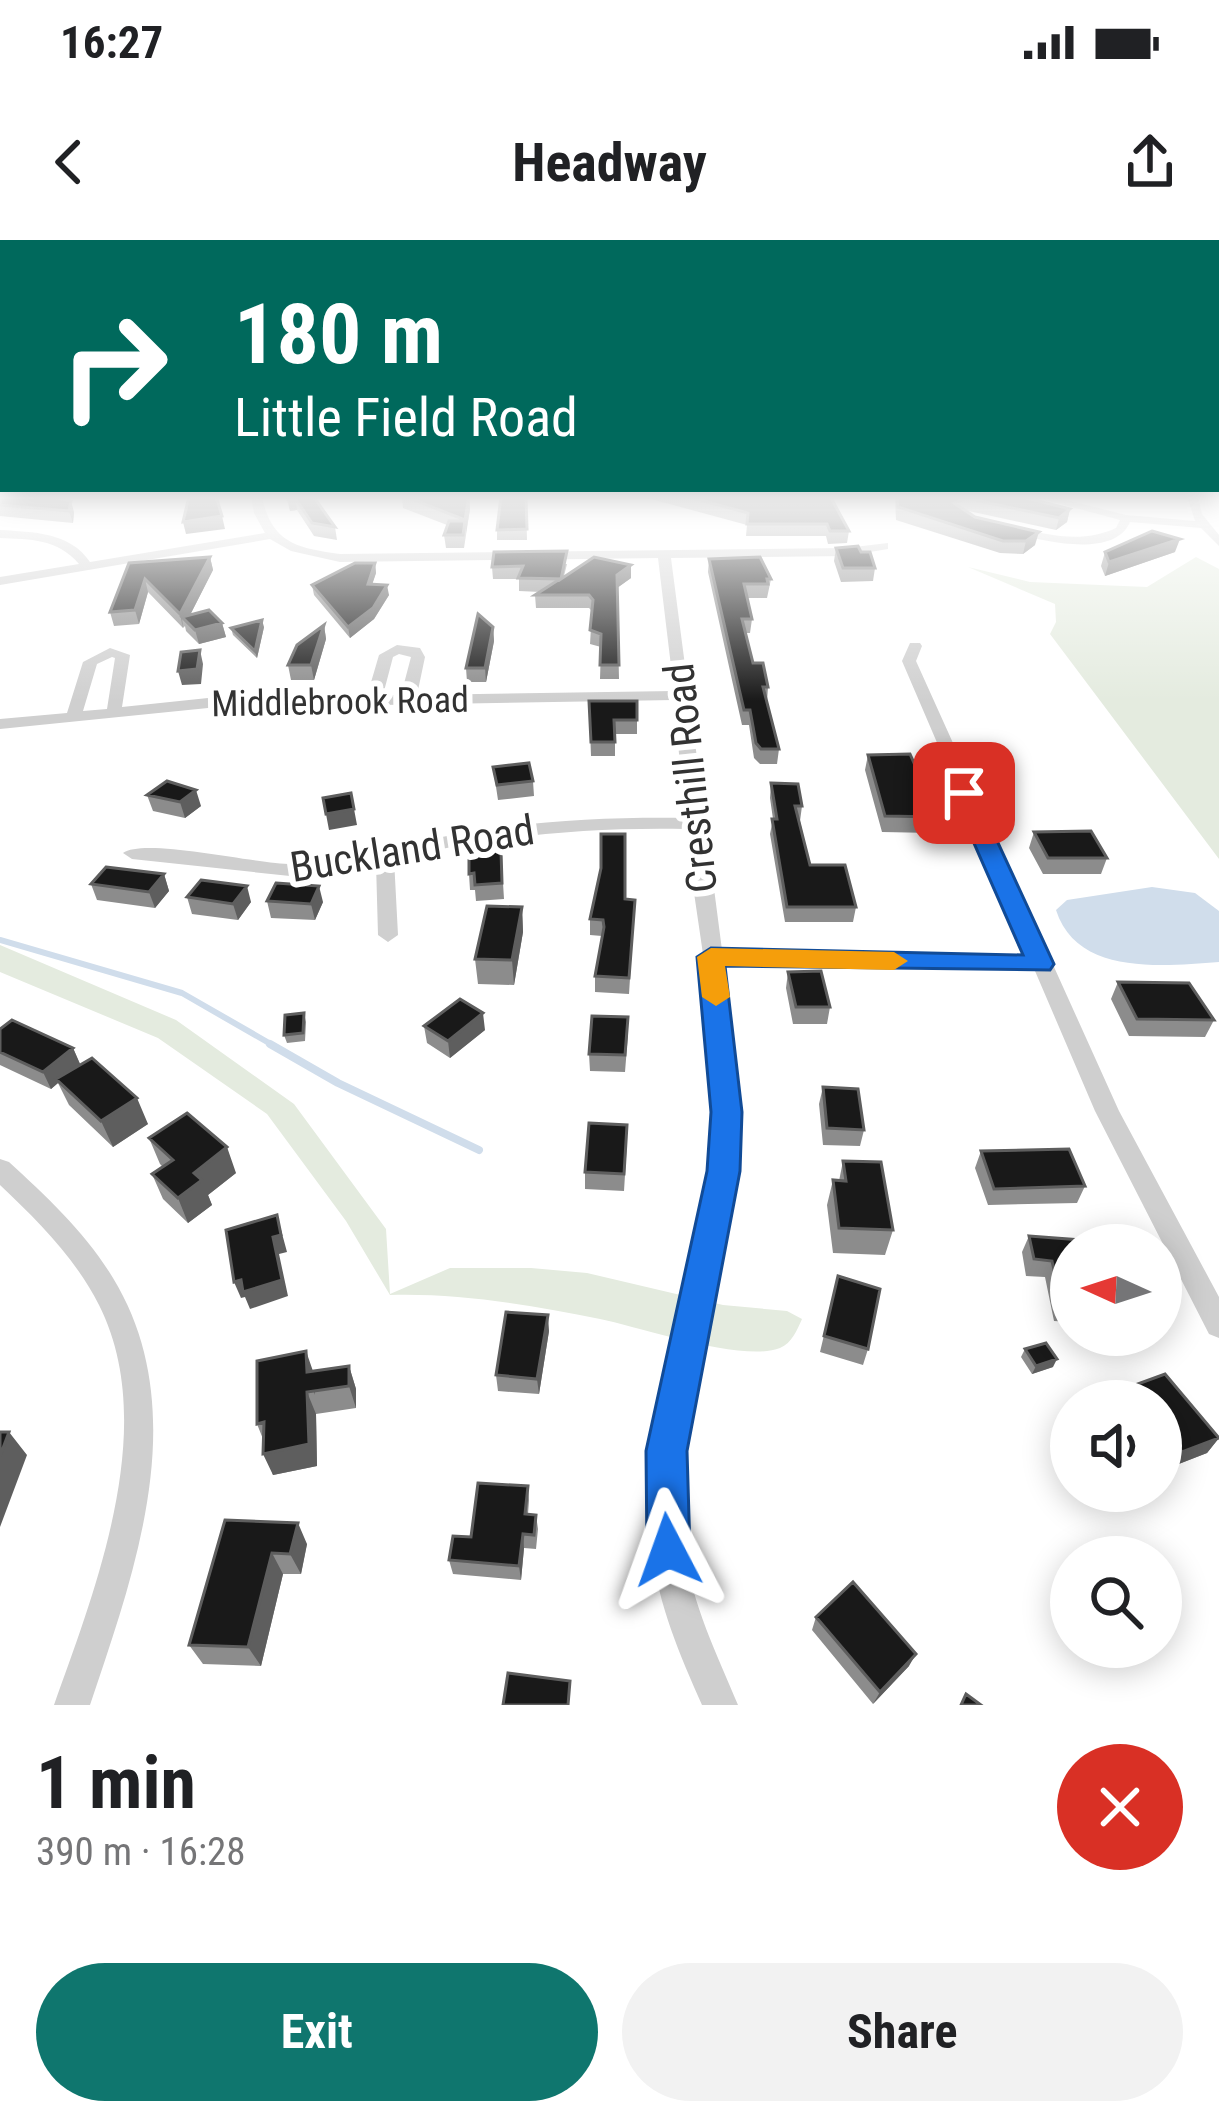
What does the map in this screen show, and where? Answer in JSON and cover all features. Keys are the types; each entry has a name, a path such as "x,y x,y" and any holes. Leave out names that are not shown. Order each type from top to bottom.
{"street":[{"path":"0,581 102,564"},
{"name":"Cresthill Road","path":"665,564 727,1112 724,1171 680,1376 664,1493 668,1550 685,1622 720,1705"},
{"path":"915,646 909,661 920,690 1040,964 1107,1111 1219,1325"},
{"path":"374,700 386,655 404,648 418,657 408,699"},
{"path":"74,714 90,662 115,651 123,655 124,670 114,710"},
{"name":"Middlebrook Road","path":"0,724 114,710 681,695"},
{"name":"Buckland Road","path":"132,853 182,855 280,870 518,830 694,824"},
{"path":"385,855 388,935"},
{"path":"711,957 1040,964"},
{"path":"0,1169 100,1281 130,1350 136,1387 137,1446 127,1526 72,1705"}],"shaded area":[{"path":"1184,564 1219,569 1219,859 1050,634 1056,622 1055,604 968,567 1030,582 1147,587"},
{"path":"0,945 176,1020 294,1104 386,1229 390,1294 450,1268 531,1268 587,1273 723,1305 787,1311 802,1319 791,1340 780,1348 742,1351 522,1305 390,1295 346,1221 267,1114 158,1038 0,972"}],"water":[{"path":"1152,887 1195,893 1219,911 1219,962 1148,965 1102,957 1082,947 1056,910 1067,900"}],"building":[{"path":"128,564 206,564 180,614 145,579 135,610 110,612"},
{"path":"352,564 375,564 368,584 387,585 373,608 348,627 312,585"},
{"path":"564,564 561,579 583,564 631,565 617,575 619,665 600,665 601,634 590,630 593,600 589,595 535,595 560,579 518,578 523,566 492,567"},
{"path":"710,564 764,564 771,579 768,584 744,584 752,619 742,619 753,663 763,663 768,687 763,687 779,749 761,749 750,710 744,710"},
{"path":"842,564 875,568 843,568"},
{"path":"209,610 222,623 195,630 182,617"},
{"path":"478,614 493,627 485,668 466,668"},
{"path":"262,620 255,651 231,628"},
{"path":"324,625 311,665 288,665 297,645"},
{"path":"200,650 197,669 178,671 181,652"},
{"path":"589,701 637,701 637,720 614,720 615,742 591,742"},
{"path":"910,754 938,817 885,816 868,755"},
{"path":"529,763 533,781 497,785 493,767"},
{"path":"167,781 196,790 180,802 147,795"},
{"path":"771,783 798,784 802,806 795,806 810,865 845,865 856,907 787,907 772,819 777,819"},
{"path":"351,793 354,809 326,814 323,798"},
{"path":"1091,831 1107,858 1048,858 1034,832"},
{"path":"601,834 625,834 625,899 635,900 629,978 595,976 604,927 603,920 590,919 601,868"},
{"path":"501,851 502,883 475,885 474,873 469,874 469,853"},
{"path":"106,867 164,874 149,892 91,884"},
{"path":"201,880 247,886 233,904 187,897"},
{"path":"276,883 319,886 311,904 267,901"},
{"path":"487,906 522,907 512,960 475,959"},
{"path":"821,971 830,1007 796,1007 788,972"},
{"path":"1118,982 1189,983 1214,1020 1137,1019"},
{"path":"460,999 483,1013 448,1041 424,1026"},
{"path":"304,1013 303,1033 284,1035 285,1015"},
{"path":"592,1016 628,1017 625,1055 589,1054"},
{"path":"12,1020 73,1048 43,1072 0,1052 0,1029"},
{"path":"92,1058 137,1098 101,1121 56,1079"},
{"path":"823,1087 858,1089 864,1130 827,1128"},
{"path":"187,1113 227,1147 194,1173 202,1180 178,1198 152,1174 173,1160 149,1138"},
{"path":"589,1123 627,1125 624,1174 585,1172"},
{"path":"1069,1149 1085,1186 994,1189 981,1151"},
{"path":"843,1161 881,1162 893,1230 839,1228 833,1180 846,1181"},
{"path":"277,1215 281,1235 273,1237 282,1280 243,1292 241,1280 234,1282 226,1230"},
{"path":"1029,1236 1050,1238 1050,1261 1034,1259"},
{"path":"838,1276 880,1289 868,1349 824,1336"},
{"path":"506,1312 548,1315 537,1379 496,1375"},
{"path":"1046,1343 1050,1356 1057,1359 1036,1366 1025,1349"},
{"path":"306,1351 307,1372 349,1366 349,1386 307,1392 309,1444 263,1454 264,1422 257,1424 257,1361"},
{"path":"1182,1394 1219,1438 1182,1452"},
{"path":"0,1432 9,1432 0,1456"},
{"path":"478,1483 528,1486 525,1514 536,1515 534,1535 523,1534 519,1566 449,1560 453,1536 471,1537"},
{"path":"225,1520 298,1523 290,1554 272,1553 248,1647 189,1645"},
{"path":"853,1582 916,1654 880,1692 816,1617"},
{"path":"508,1673 570,1681 568,1705 503,1705"},
{"path":"966,1694 981,1705 961,1705"}],"waterway":[{"path":"0,940 182,993 276,1047"},
{"path":"270,1044 338,1083 479,1150"}],"slow traffic":[{"path":"716,997 711,957 894,961"}],"route":[{"path":"668,1550 666,1451 724,1171 727,1112 711,957 1040,964 964,793"}]}
